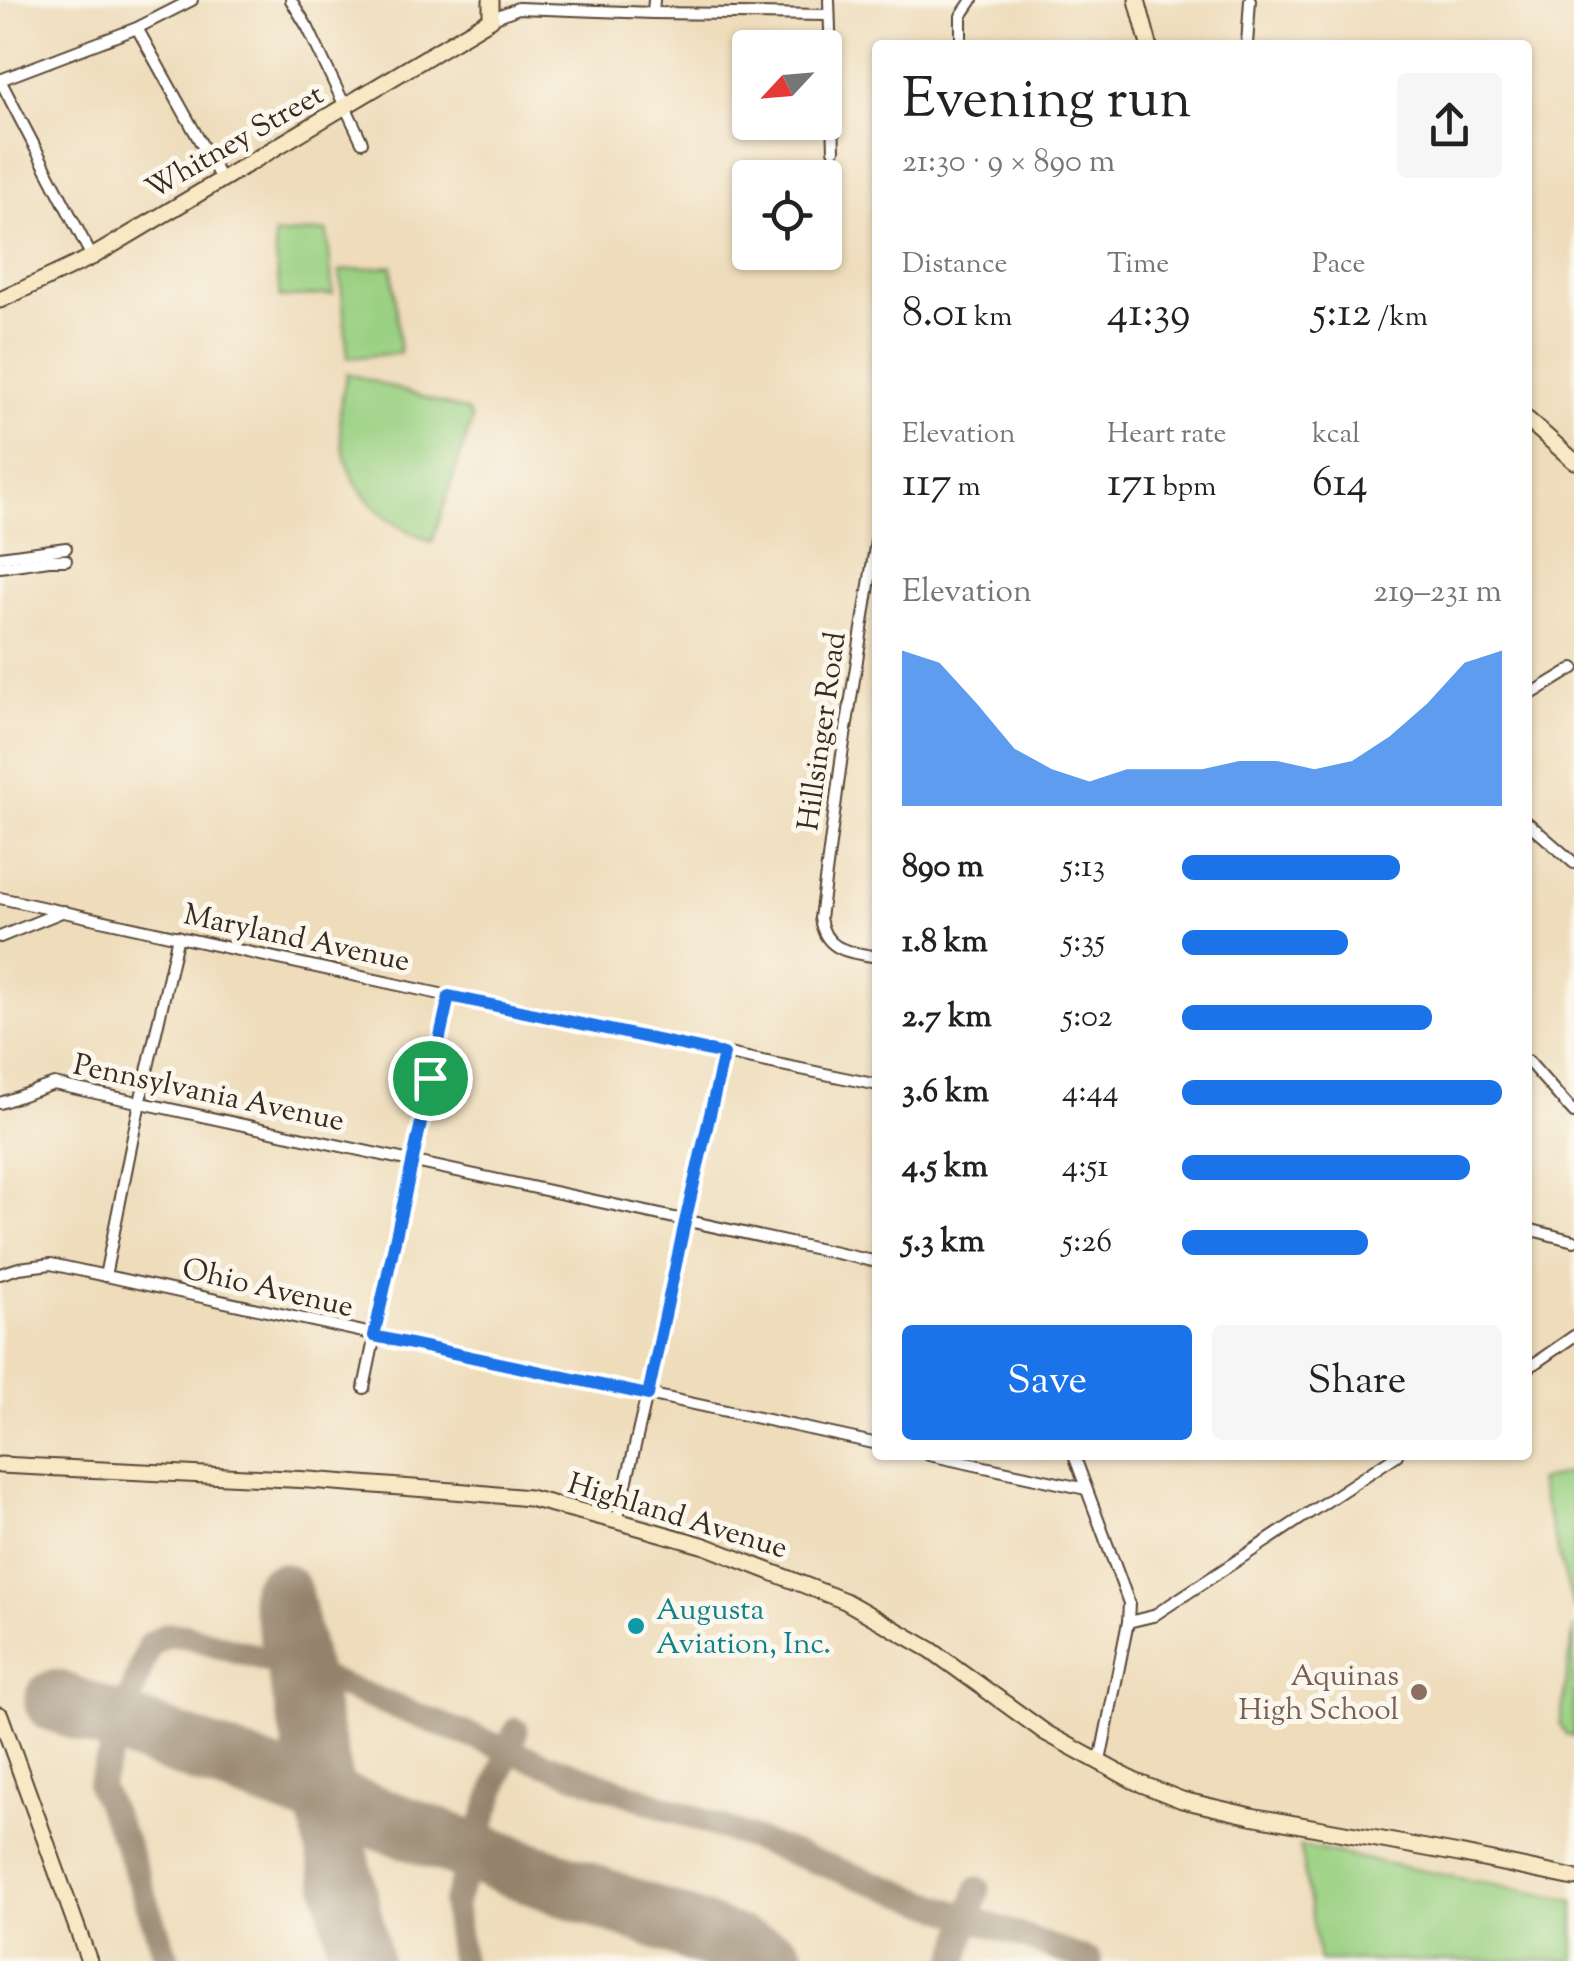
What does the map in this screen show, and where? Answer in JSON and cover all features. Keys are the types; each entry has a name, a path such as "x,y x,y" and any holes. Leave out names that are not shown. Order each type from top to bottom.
{"main road":[{"path":"490,19 492,0"},
{"path":"1137,0 1148,40"},
{"name":"Whitney Street","path":"0,300 92,257 490,19"},
{"path":"1532,423 1574,460"},
{"name":"Highland Avenue","path":"0,1465 310,1480 529,1498 617,1521 705,1546 845,1601 931,1650 1046,1733 1134,1781 1182,1800 1574,1878"},
{"path":"0,1715 90,1961"}],"street":[{"path":"92,257 0,80 137,28 192,0"},
{"path":"290,0 308,28 362,142"},
{"path":"653,13 654,0"},
{"path":"829,0 834,150"},
{"path":"961,40 961,16 972,0"},
{"path":"1247,40 1250,0"},
{"path":"490,19 518,8 830,15"},
{"path":"137,28 221,179"},
{"path":"0,558 66,554 0,567"},
{"name":"Hillsinger Road","path":"872,566 820,918 828,940 842,951 872,956"},
{"path":"1532,694 1574,668"},
{"path":"1532,827 1574,864"},
{"name":"Maryland Avenue","path":"0,898 872,1084"},
{"path":"0,937 64,911"},
{"path":"105,1276 178,936"},
{"path":"364,1388 449,996"},
{"path":"617,1521 724,1054"},
{"path":"1532,1066 1574,1113"},
{"name":"Pennsylvania Avenue","path":"0,1103 54,1084 872,1261"},
{"path":"1532,1230 1574,1241"},
{"name":"Ohio Avenue","path":"0,1274 50,1264 872,1443"},
{"path":"1532,1365 1574,1336"},
{"path":"952,1460 1086,1489"},
{"path":"1076,1460 1129,1603 1100,1761"},
{"path":"1128,1622 1153,1616 1389,1460"}],"green space":[{"path":"327,231 333,294 280,298 274,235"},
{"path":"392,266 400,353 348,358 340,271"},
{"path":"347,373 467,411 472,420 432,542 376,508 352,476 341,435 340,406"},
{"path":"1574,1471 1574,1609 1538,1481"},
{"path":"1574,1627 1574,1736 1566,1734 1560,1725"},
{"path":"1300,1846 1574,1901 1574,1961 1319,1961"}],"taxiway":[{"path":"168,1961 125,1841 99,1786 149,1645 166,1635 184,1635 298,1669 510,1751 1090,1961"},
{"path":"461,1961 454,1905 516,1730"},
{"path":"956,1961 978,1889"}],"runway":[{"path":"281,1594 361,1961"},
{"path":"55,1701 775,1961"}],"place":[{"name":"Augusta Aviation, Inc.","path":"636,1626"},
{"name":"Aquinas High School","path":"1419,1692"}],"route":[{"path":"449,996 724,1054 648,1395 374,1336 430,1078 449,996"}]}
